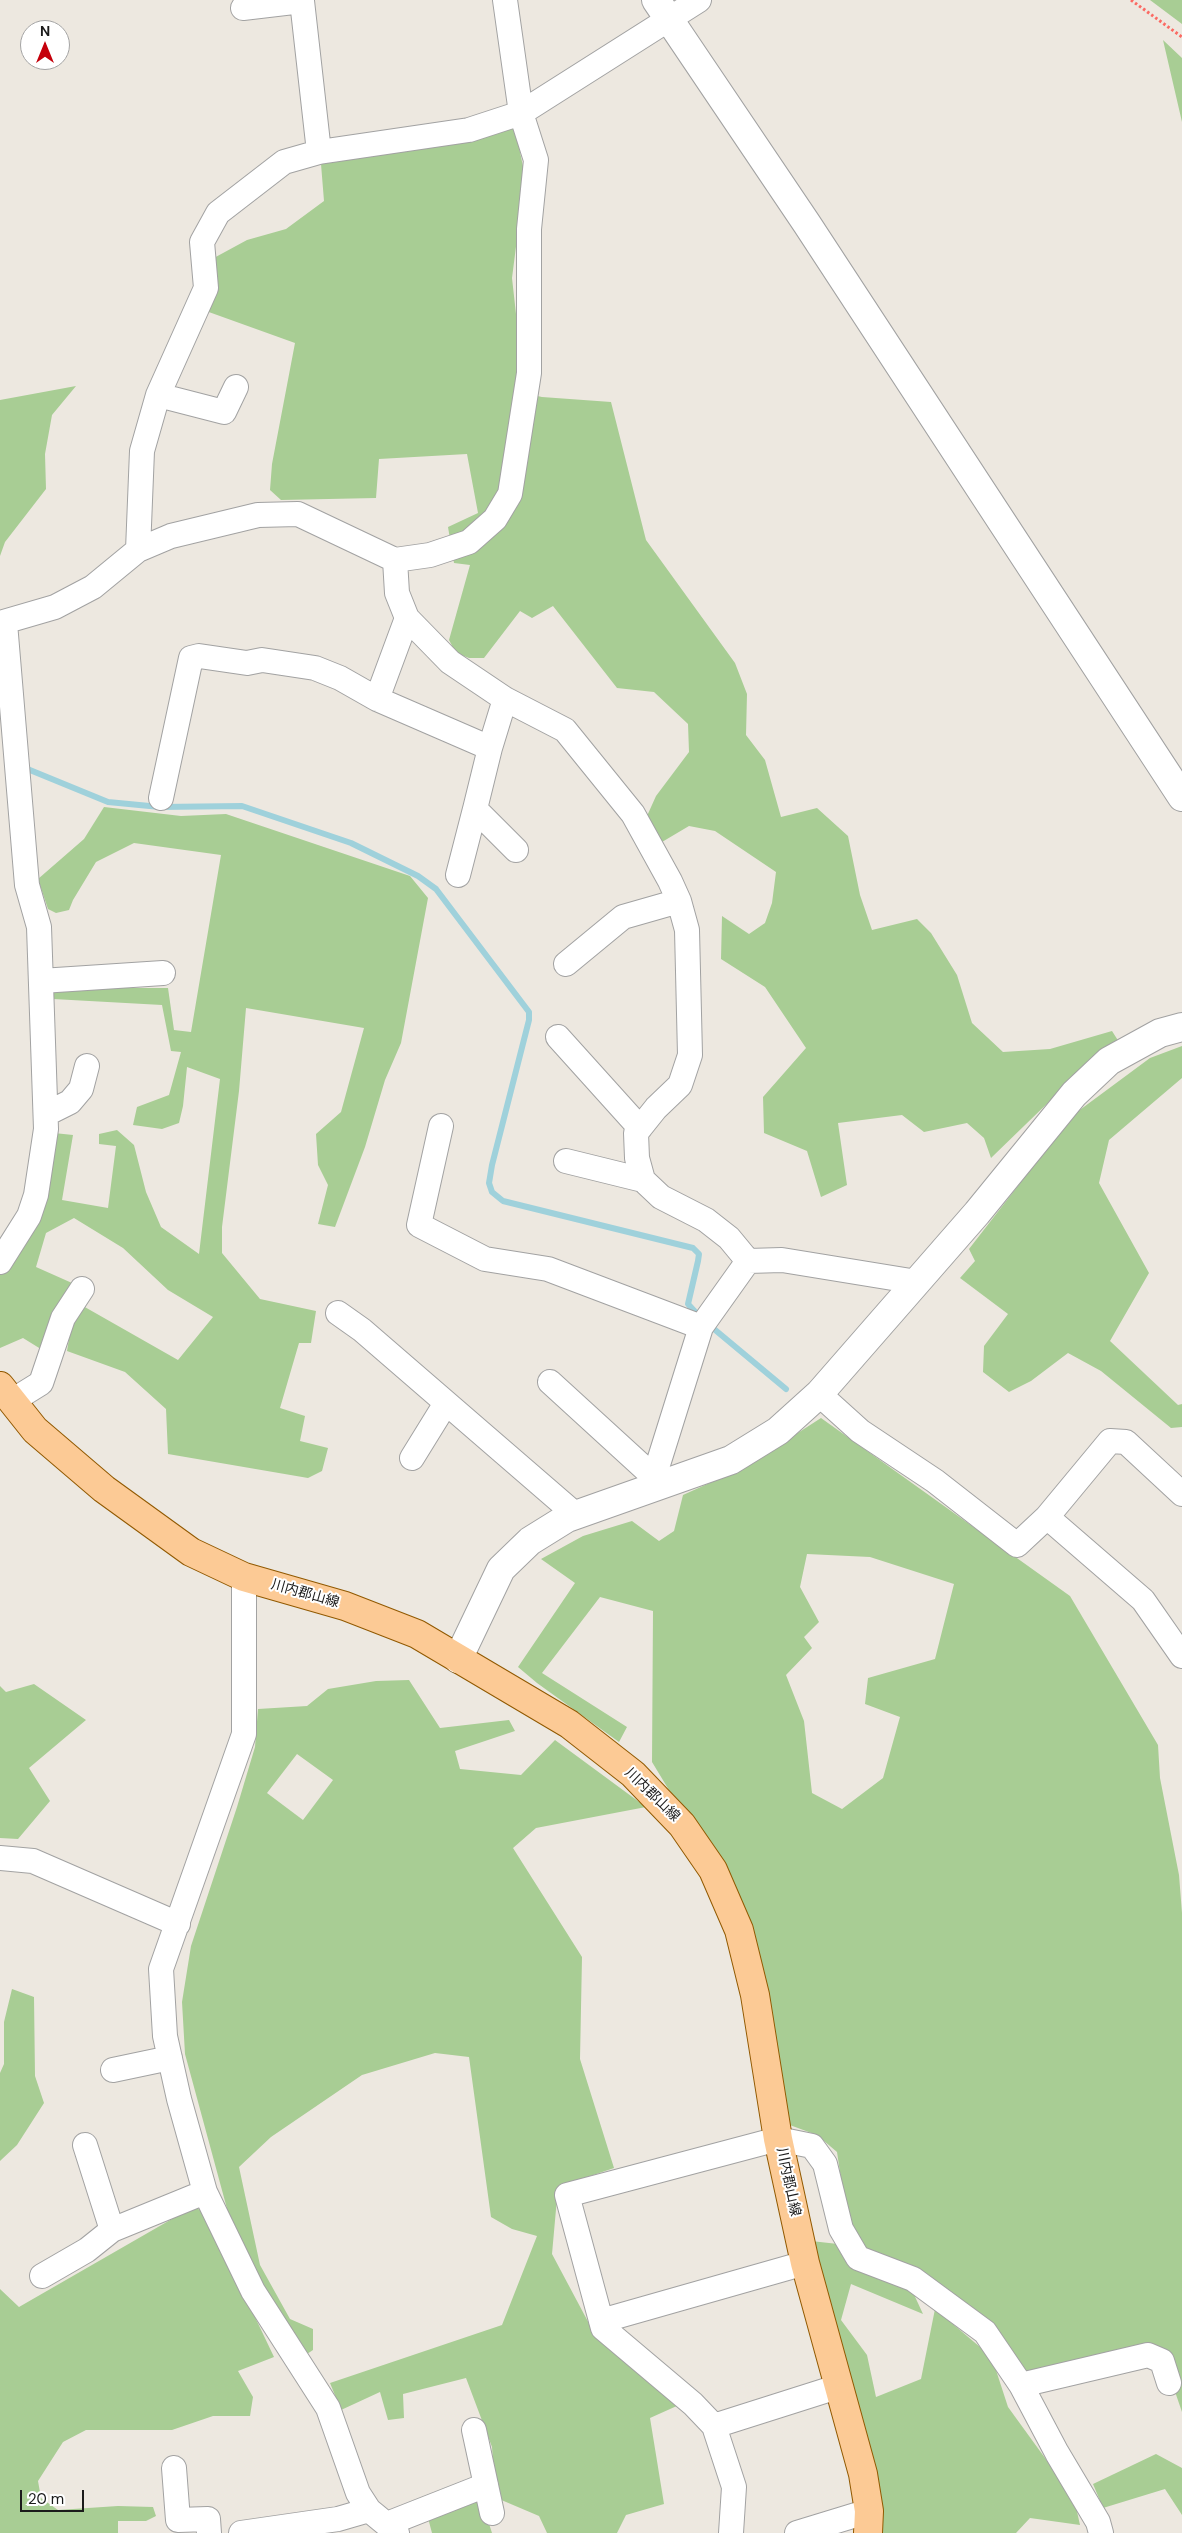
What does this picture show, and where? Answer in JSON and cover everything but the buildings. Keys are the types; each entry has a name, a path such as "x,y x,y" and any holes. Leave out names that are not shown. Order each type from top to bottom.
{"main road":[{"name":"川内郡山線","path":"6,1394 36,1430 104,1489 191,1552 244,1577 346,1606 417,1634 569,1724 633,1774 682,1825 713,1870 739,1930 755,1995 778,2139 805,2263 863,2474 868,2522"}],"street":[{"path":"0,1262 28,1216 36,1195 46,1129 39,927 27,885 3,623 55,606 93,587 138,550 171,536 258,515 298,514 395,560 430,555 469,542 495,519 510,494 529,373 529,229 536,160 521,113 505,0"},
{"path":"138,550 142,451 158,395 206,288 202,242 218,213 284,162 319,152 469,130 521,113 663,10 699,0"},
{"path":"242,8 302,1 319,152"},
{"path":"663,10 807,224 1182,797"},
{"path":"158,395 224,412 236,387"},
{"path":"395,560 397,593 407,618 450,662 504,699 565,730 589,757 633,814 679,901 687,930 690,1055 680,1084 656,1108 636,1133 637,1158 643,1180"},
{"path":"377,699 407,618"},
{"path":"162,798 191,658 199,656 247,663 262,660 315,668 340,678 377,699 490,748"},
{"path":"458,875 504,699"},
{"path":"475,809 516,850"},
{"path":"566,964 623,918 679,901"},
{"path":"41,981 163,973"},
{"path":"458,1659 502,1569 530,1541 576,1515 652,1484 731,1460 778,1431 819,1394 978,1213 1074,1094 1109,1062 1160,1033 1182,1026"},
{"path":"558,1037 640,1128"},
{"path":"46,1114 70,1102 81,1089 87,1066"},
{"path":"441,1126 419,1225 485,1259 548,1269 703,1324"},
{"path":"566,1161 643,1180 661,1197 706,1220 730,1238 748,1261"},
{"path":"748,1261 782,1260 917,1282"},
{"path":"652,1484 703,1324 748,1261"},
{"path":"6,1394 41,1383 63,1318 82,1288"},
{"path":"338,1313 362,1330 576,1515"},
{"path":"550,1382 652,1484"},
{"path":"819,1394 860,1431 935,1481 1017,1545 1047,1517 1110,1441 1126,1442 1182,1494"},
{"path":"412,1458 446,1403"},
{"path":"1047,1517 1143,1600 1182,1656"},
{"path":"244,1577 244,1734 162,1969 165,2036 205,2192 253,2291 328,2408 358,2493 368,2510 392,2529 486,2485"},
{"path":"0,1858 33,1861 178,1924"},
{"path":"113,2070 170,2058"},
{"path":"731,2533 734,2487 714,2426 693,2404 603,2328 567,2195 778,2139 812,2146 825,2164 841,2229 858,2258 912,2279 985,2332 1021,2385 1057,2453 1098,2522 1101,2533"},
{"path":"85,2145 112,2230"},
{"path":"42,2276 87,2250 112,2230 205,2192"},
{"path":"601,2321 805,2263"},
{"path":"1021,2385 1148,2355 1162,2361 1169,2383"},
{"path":"714,2426 840,2386"},
{"path":"474,2430 492,2513"},
{"path":"174,2468 178,2520 208,2519 209,2533"},
{"path":"241,2533 338,2519 368,2510"},
{"path":"797,2533 868,2522"}],"path":[{"path":"1132,0 1182,37"}],"green space":[{"path":"1150,0 1182,0 1182,24"},
{"path":"1163,40 1182,58 1182,122"},
{"path":"515,128 525,176 512,278 520,350 519,392 542,397 611,402 646,540 735,663 747,694 746,735 765,760 781,817 817,808 848,836 860,895 872,930 917,919 931,933 957,975 972,1023 1003,1052 1050,1049 1112,1031 1119,1042 1058,1093 991,1158 984,1138 967,1123 924,1132 902,1115 838,1123 847,1185 821,1197 807,1151 764,1133 763,1097 806,1048 765,987 721,959 722,916 749,934 765,923 772,903 776,872 715,831 689,826 662,842 647,816 656,796 689,752 688,724 654,692 617,688 553,606 532,618 520,611 484,658 469,658 456,653 449,640 470,565 454,563 448,527 478,513 467,454 379,459 376,498 281,500 270,490 272,464 295,343 206,311 212,259 247,240 286,229 324,201 321,164"},
{"path":"76,386 52,415 45,454 46,489 5,542 0,556 0,400"},
{"path":"104,807 181,816 226,814 410,876 428,898 401,1043 385,1080 365,1147 335,1227 318,1224 328,1185 318,1165 316,1134 341,1112 364,1028 246,1008 239,1091 222,1227 222,1253 260,1299 316,1311 311,1343 299,1343 280,1408 305,1416 300,1441 328,1448 322,1471 308,1478 168,1454 166,1409 125,1372 67,1351 71,1327 83,1306 178,1360 213,1317 168,1290 123,1248 74,1218 46,1233 36,1267 72,1283 44,1351 23,1338 0,1348 0,1275 43,1209 54,1133 73,1135 62,1200 108,1208 116,1146 99,1144 99,1134 117,1130 134,1145 146,1192 161,1227 199,1254 220,1079 187,1067 183,1106 179,1123 162,1129 133,1125 137,1107 169,1095 181,1052 171,1051 162,1005 53,999 52,988 168,988 174,1030 191,1032 221,855 134,843 96,862 69,910 56,913 48,909 38,879 84,839"},
{"path":"1182,1046 1182,1078 1109,1140 1099,1183 1149,1273 1110,1341 1178,1405 1182,1404 1182,1427 1171,1428 1101,1371 1068,1353 1031,1381 1009,1392 983,1372 984,1346 1008,1314 960,1278 975,1261 969,1249 1073,1115 1150,1058"},
{"path":"821,1418 1070,1596 1158,1745 1160,1778 1179,1875 1182,1913 1182,2412 1160,2348 1024,2374 866,2252 848,2226 837,2152 817,2135 787,2124 760,1971 675,1800 652,1762 653,1611 600,1597 542,1673 627,1727 619,1742 537,1683 518,1667 575,1583 541,1559 583,1536 632,1521 659,1541 674,1531 683,1495 745,1467","holes":["807,1554 870,1557 954,1584 935,1659 868,1678 865,1704 900,1717 883,1778 842,1809 812,1793 804,1721 786,1675 812,1648 804,1637 819,1622 800,1587"]},
{"path":"409,1680 440,1728 509,1720 515,1731 455,1751 460,1769 521,1775 555,1740 646,1807 536,1828 513,1848 582,1957 580,2059 614,2168 558,2187 552,2254 593,2331 679,2405 650,2418 664,2504 626,2515 617,2533 547,2533 539,2516 499,2499 494,2474 492,2447 466,2378 403,2394 404,2418 388,2420 380,2392 341,2410 330,2383 502,2325 537,2236 512,2229 491,2217 469,2057 435,2053 362,2075 271,2137 239,2167 260,2265 290,2319 313,2329 313,2350 307,2354 255,2279 229,2216 185,2054 182,2002 191,1946 255,1747 258,1709 307,1706 328,1689 376,1681","holes":["297,1754 333,1780 303,1820 267,1793"]},
{"path":"34,1684 86,1720 29,1768 50,1801 18,1839 0,1838 0,1686 6,1692"},
{"path":"12,1989 34,1997 35,2076 44,2103 17,2145 0,2161 0,2073 4,2064 4,2022"},
{"path":"191,2208 204,2210 274,2357 238,2371 253,2397 250,2416 213,2416 172,2430 86,2430 63,2442 38,2481 41,2498 58,2510 118,2506 153,2507 156,2516 146,2521 118,2521 118,2533 0,2533 0,2289 19,2307"},
{"path":"811,2241 838,2244 911,2288 923,2314 851,2284 841,2320 867,2355 876,2397 921,2379 935,2309 980,2347 994,2364 1008,2407 1074,2498 1080,2525 1030,2518 1016,2533 878,2533"},
{"path":"1156,2454 1182,2468 1182,2515 1165,2489 1103,2508 1093,2484"},
{"path":"480,2496 492,2533 432,2533 428,2518"}],"waterway":[{"path":"25,768 108,802 160,807 242,806 351,843 418,876 436,889 529,1012 529,1020 492,1165 489,1183 492,1192 503,1201 693,1248 699,1254 688,1304 699,1316"},
{"path":"708,1324 786,1389"}]}
